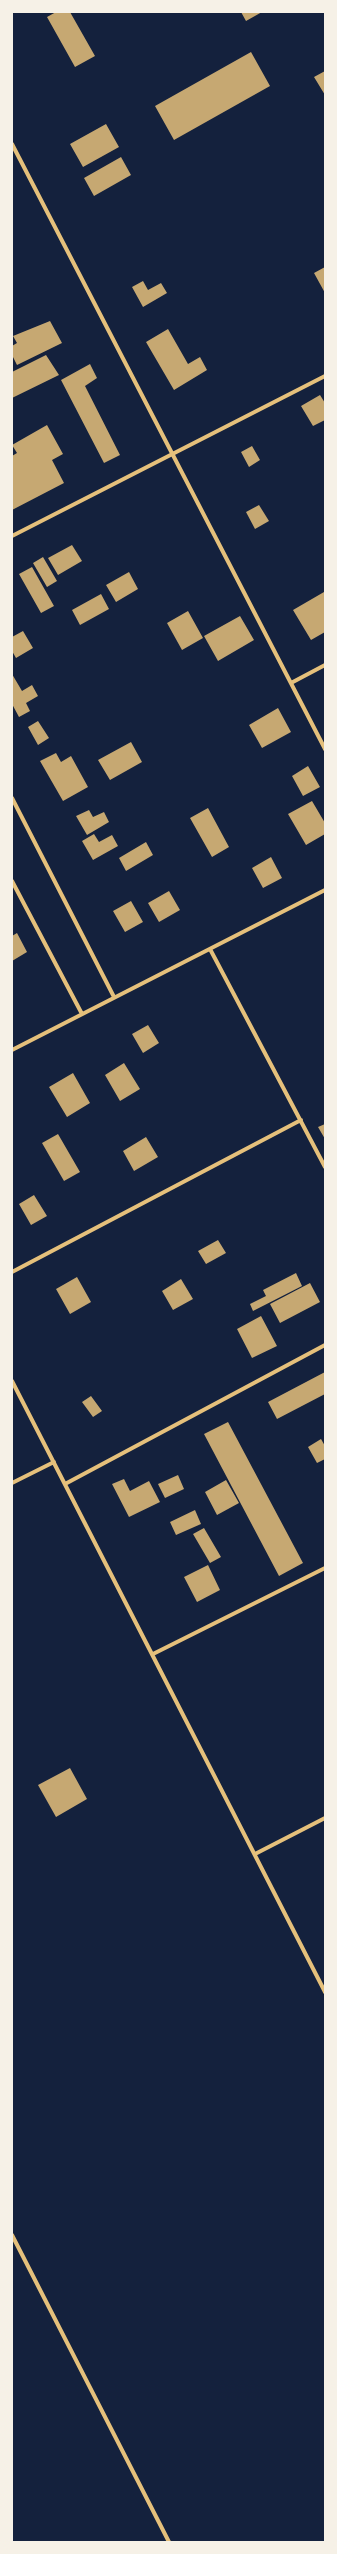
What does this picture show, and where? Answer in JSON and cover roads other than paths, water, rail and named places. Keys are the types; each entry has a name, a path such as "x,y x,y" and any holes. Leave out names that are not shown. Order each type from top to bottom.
{"street":[{"path":"12,144 174,454 325,749"},
{"path":"12,536 325,376"},
{"path":"290,683 325,665"},
{"path":"12,798 114,997"},
{"path":"12,881 82,1014"},
{"path":"12,1050 325,890"},
{"path":"210,949 325,1167"},
{"path":"12,1272 301,1120"},
{"path":"65,1484 325,1345"},
{"path":"12,1381 13,1386 54,1462 325,1992"},
{"path":"12,1483 54,1462"},
{"path":"152,1654 325,1568"},
{"path":"255,1854 325,1818"},
{"path":"12,2236 169,2542"}]}
